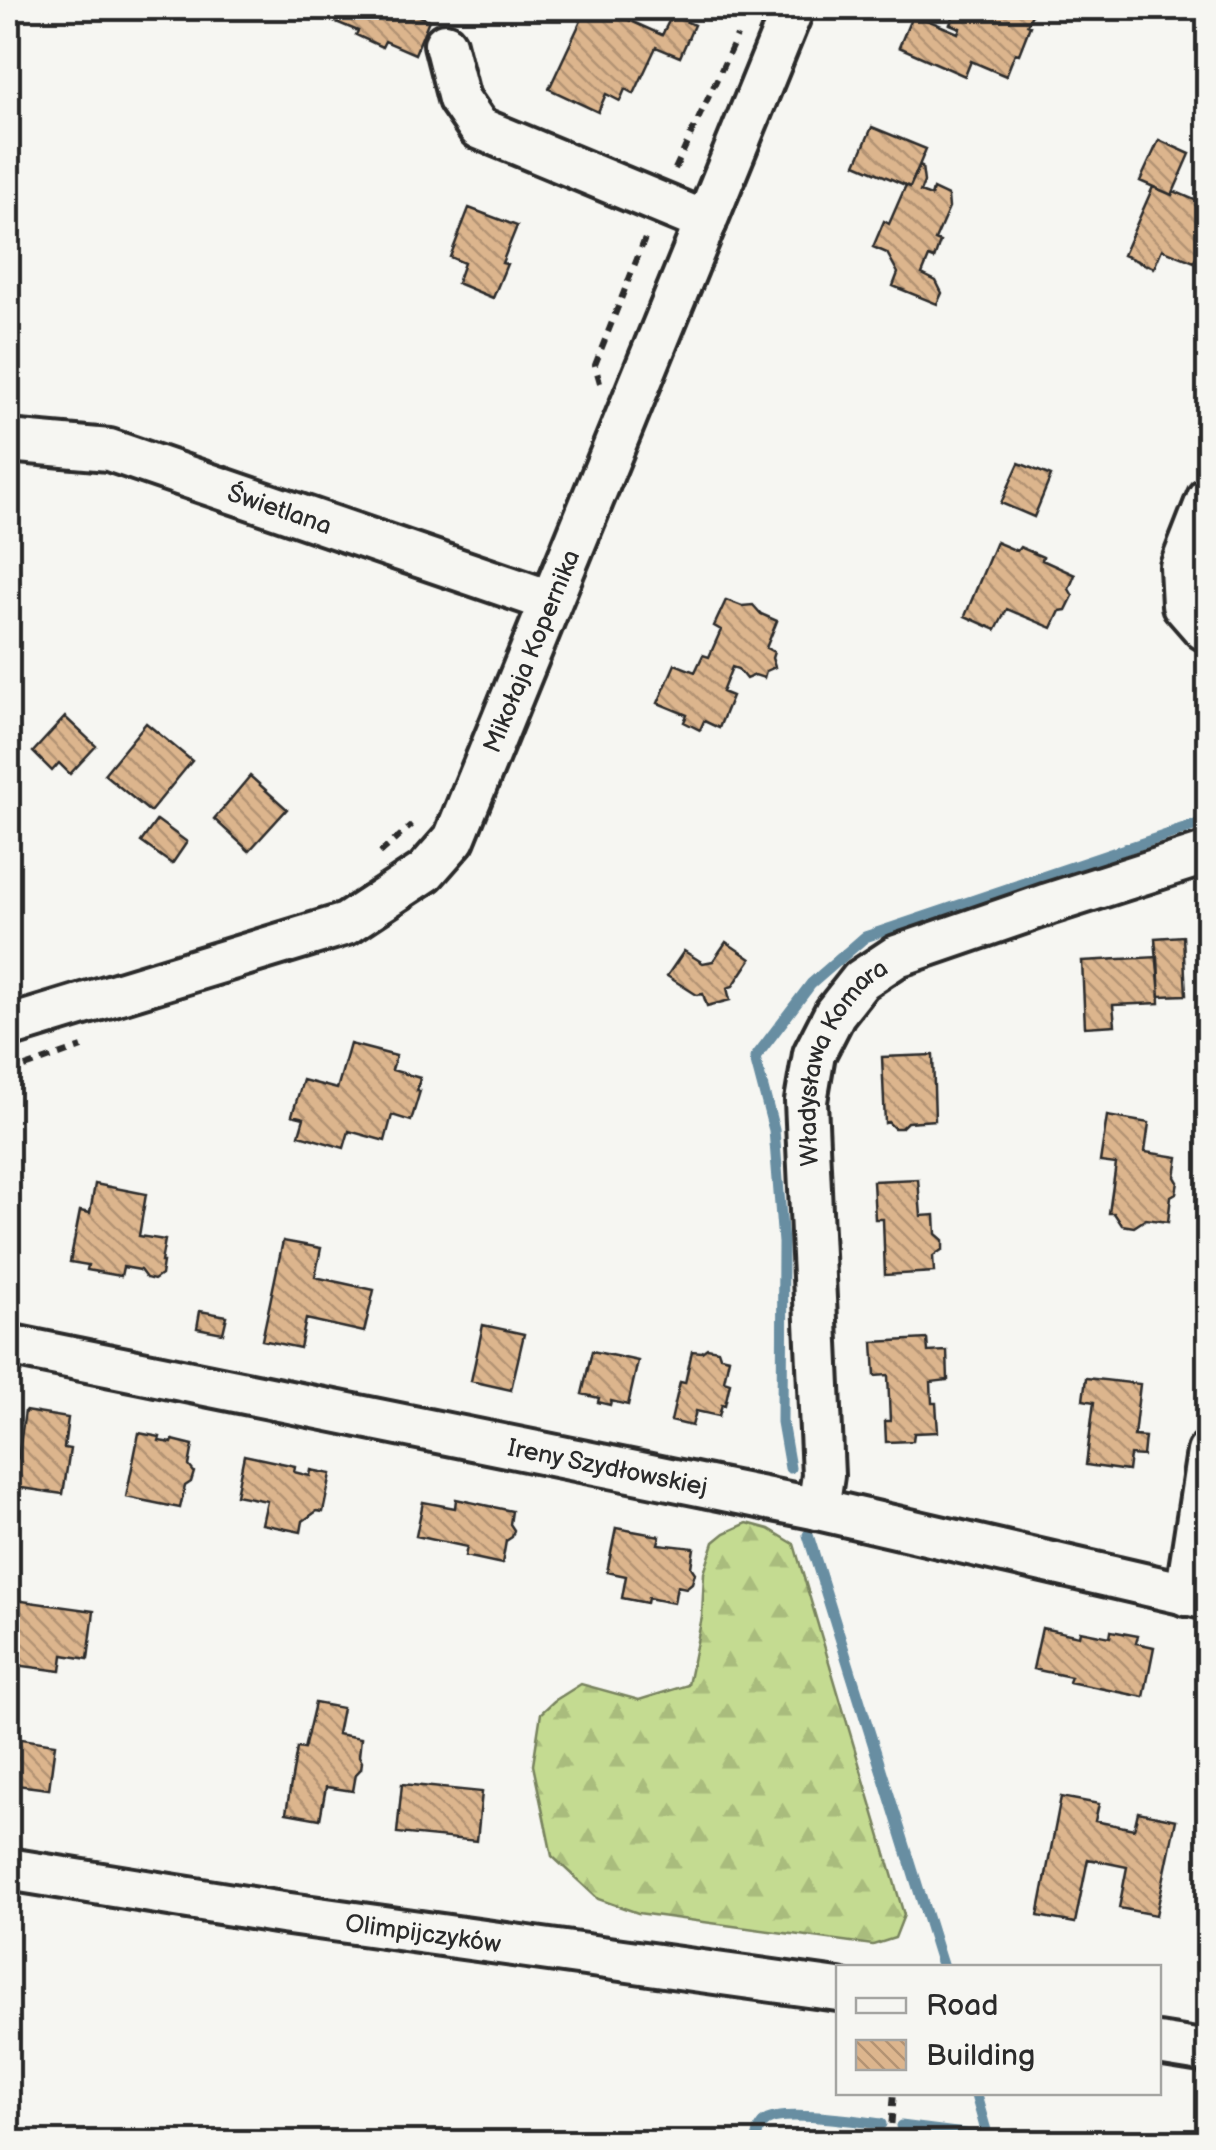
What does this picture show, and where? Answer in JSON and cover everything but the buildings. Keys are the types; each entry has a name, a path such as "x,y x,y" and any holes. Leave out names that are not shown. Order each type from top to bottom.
{"street":[{"name":"Mikołaja Kopernika","path":"8,1027 346,924 425,872 454,839 793,8"},
{"path":"445,44 458,98 479,128 706,222"},
{"name":"Świetlana","path":"8,441 110,450 550,601"},
{"path":"1208,498 1181,567 1184,605 1208,631"},
{"name":"Władysława Komara","path":"818,1509 823,1475 806,1101 814,1054 835,1013 861,980 897,956 1208,853"},
{"name":"Ireny Szydłowskiej","path":"8,1345 818,1509 1197,1597"},
{"path":"1197,1597 1208,1452"},
{"name":"Olimpijczyków","path":"8,1869 282,1913 836,1990"},
{"path":"1161,2044 1208,2052"}],"path":[{"path":"604,398 595,364 659,203 742,25"},
{"path":"367,864 426,814"},
{"path":"8,1073 96,1042"},
{"path":"890,2142 894,2095"}],"green space":[{"path":"747,1523 769,1529 794,1544 904,1915 895,1938 873,1945 638,1913 598,1899 552,1856 533,1765 541,1713 581,1684 639,1700 688,1685 702,1617 704,1573 714,1542"}],"waterway":[{"path":"790,1468 782,1422 783,1243 774,1130 755,1058 811,984 865,937 1208,821"},
{"path":"808,1535 942,1965"},
{"path":"976,2095 989,2141"},
{"path":"756,2142 761,2125 788,2116 881,2124"},
{"path":"901,2126 988,2137"}]}
